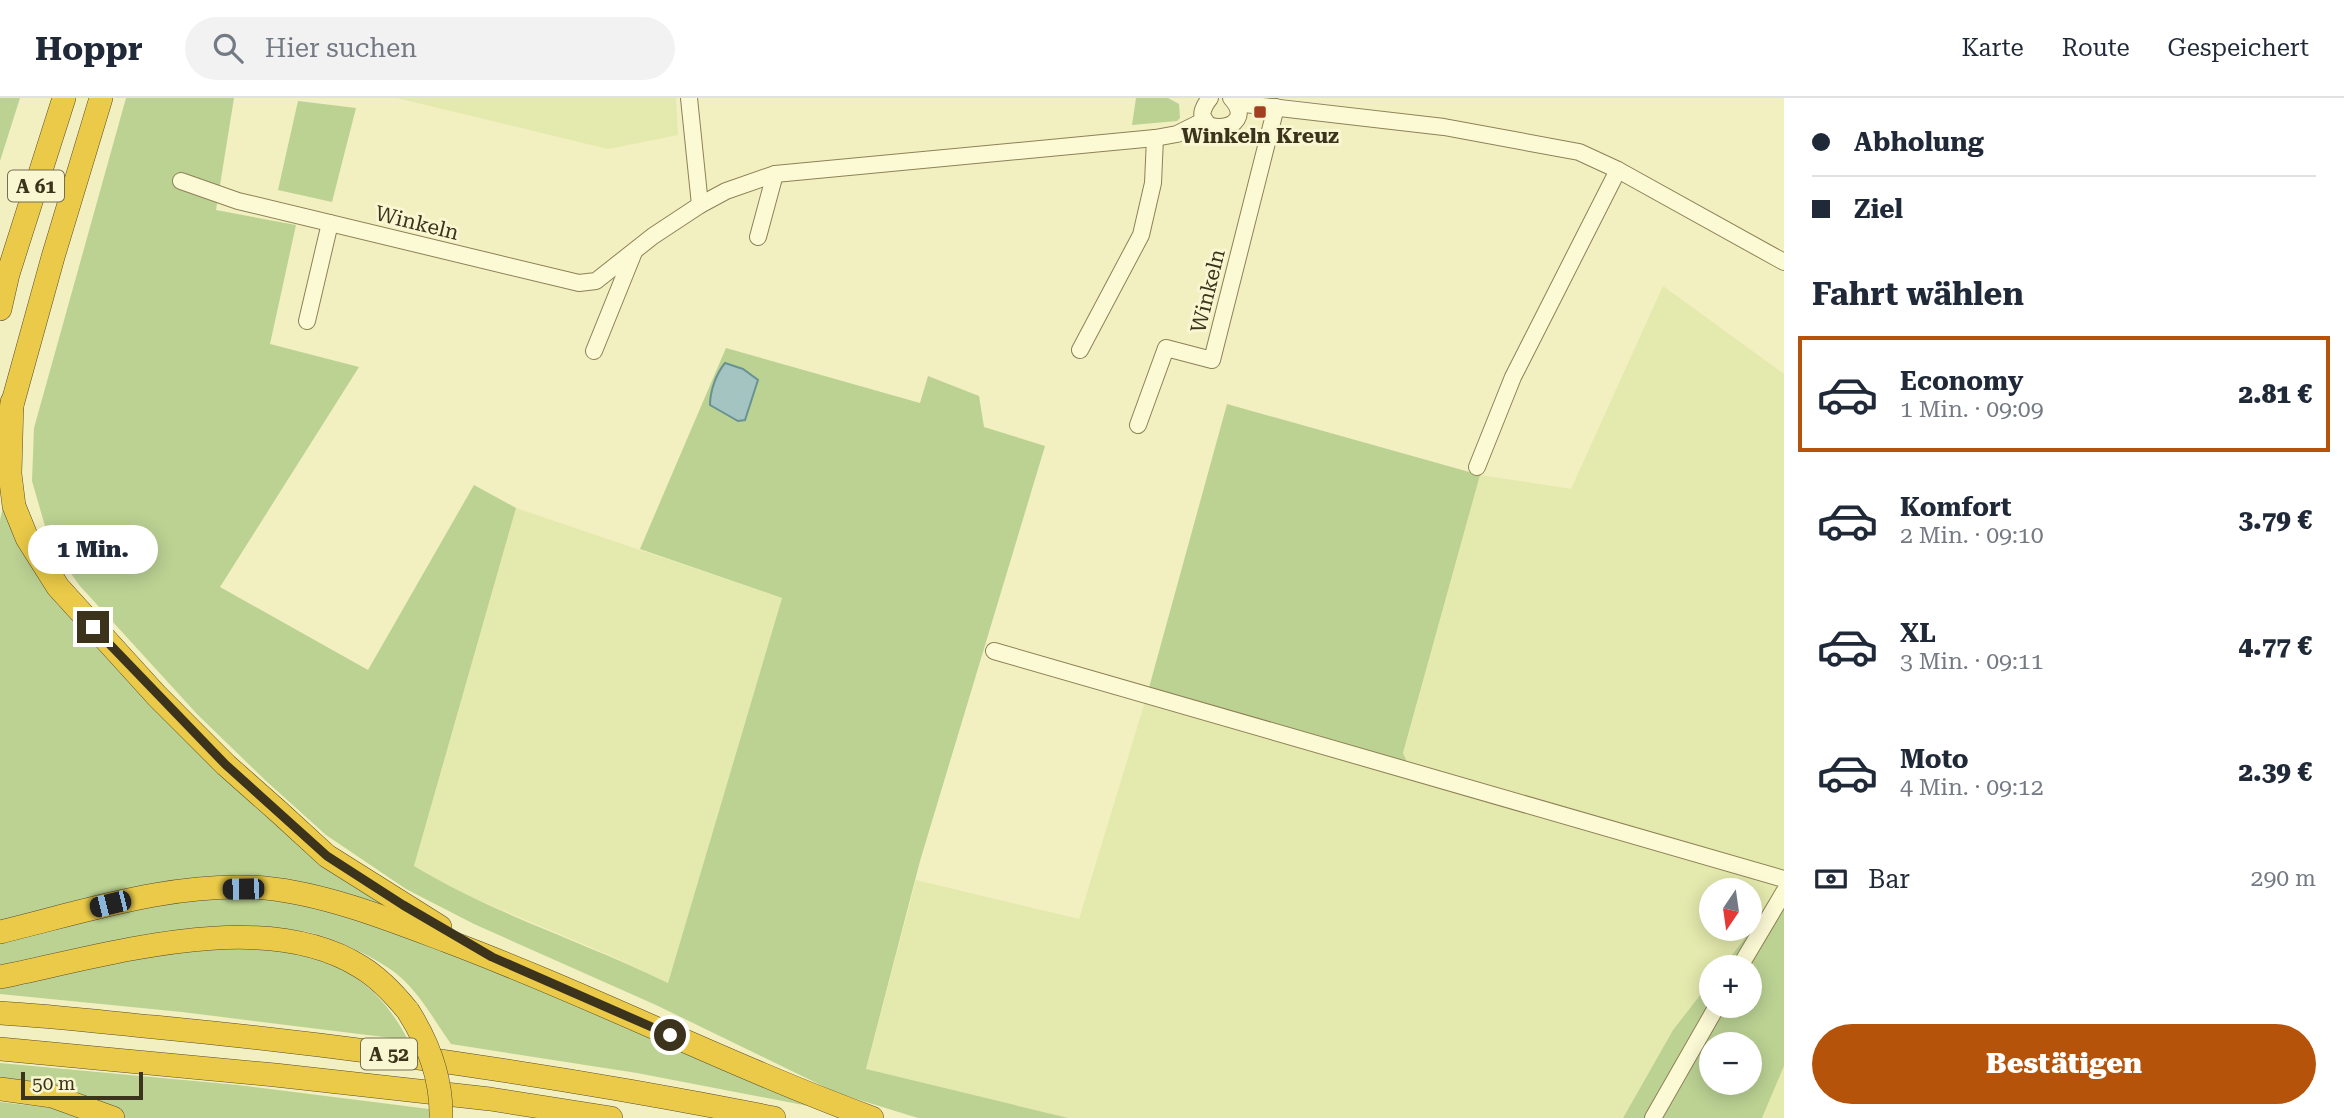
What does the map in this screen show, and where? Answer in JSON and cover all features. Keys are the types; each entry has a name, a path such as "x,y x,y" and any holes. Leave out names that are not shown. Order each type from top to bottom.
{"highway":[{"name":"A 61","path":"0,309 4,284 64,98"},
{"name":"A 61","path":"0,449 101,98"},
{"path":"12,402 10,474 14,506 27,538 58,587 110,647 226,765 327,856 403,905 492,957"},
{"path":"0,932 110,904 197,889 265,888 324,900 492,957 808,1094 872,1118"},
{"path":"0,977 157,943 207,938 286,942 326,950 362,967 394,993 408,1011 430,1052 439,1081 441,1118"},
{"name":"A 52","path":"0,1013 379,1052 605,1085 774,1118"},
{"name":"A 52","path":"0,1049 56,1052 476,1098 611,1118"},
{"path":"0,1089 52,1096 113,1118"}],"street":[{"path":"689,98 700,205"},
{"path":"1205,99 1205,120"},
{"name":"Winkeln","path":"181,181 238,201 579,283 596,281 653,236 700,205 726,191 775,174 1155,138 1177,134 1205,120 1215,128 1226,128 1232,125 1237,116 1234,100 1444,127 1579,152 1618,170 1784,262"},
{"name":"Winkeln","path":"1138,425 1166,348 1212,360 1276,107"},
{"path":"1080,350 1141,235 1153,183 1155,138"},
{"path":"1477,467 1513,377 1618,170"},
{"path":"758,237 775,174"},
{"path":"307,321 330,223"},
{"path":"594,351 635,250"},
{"path":"994,651 1784,878"},
{"path":"1747,955 1784,892"},
{"path":"1653,1118 1710,1018"}],"green space":[{"path":"0,98 20,98 0,161"},
{"path":"126,98 234,98 216,210 296,225 270,344 359,367 220,587 368,670 474,485 516,508 414,866 475,899 668,983 782,598 640,549 726,348 920,403 928,376 979,396 984,427 1045,446 920,861 866,1069 1068,1118 918,1118 837,1093 656,1005 474,924 406,889 326,835 197,714 80,586 67,568 45,526 32,481 34,428"},
{"path":"397,98 676,98 678,135 608,149"},
{"path":"1136,98 1168,98 1179,104 1180,118 1177,121 1132,125"},
{"path":"298,101 356,108 332,202 278,190"},
{"path":"1663,286 1784,374 1784,887 1762,916 1762,878 1699,878 1699,942 1742,942 1732,955 1699,955 1699,996 1673,1030 1623,1118 1055,1118 866,1070 916,880 1079,919 1147,695 1409,765 1403,754 1480,475 1571,489"},
{"path":"1227,404 1480,475 1403,753 1409,766 1147,695"},
{"path":"6,493 55,592 402,914 306,885 0,924 0,520"},
{"path":"516,508 782,598 668,983 614,957 450,888 414,866"},
{"path":"1784,887 1784,1066 1762,1118 1623,1118 1673,1030 1699,996 1699,1018 1762,1018 1762,955 1732,955 1742,942 1762,942 1762,916"},
{"path":"249,895 314,902 380,922 819,1108 637,1073 451,1044 400,976 348,946 302,931 228,927 190,930 112,941 0,965 0,942 116,912 188,899"},
{"path":"233,948 295,952 337,967 352,975 377,996 408,1040 182,1012 0,994 0,985 137,954"},
{"path":"0,1063 238,1085 429,1109 429,1118 124,1118 0,1084"},
{"path":"1784,1066 1784,1118 1762,1118"},
{"path":"0,1102 51,1108 84,1118 0,1118"}],"water":[{"path":"725,363 743,369 758,380 745,420 738,421 710,405 714,383"}],"place":[{"name":"Winkeln Kreuz","path":"1260,112"}],"route":[{"path":"93,627 226,765 327,856 403,905 492,957 670,1035"}]}
